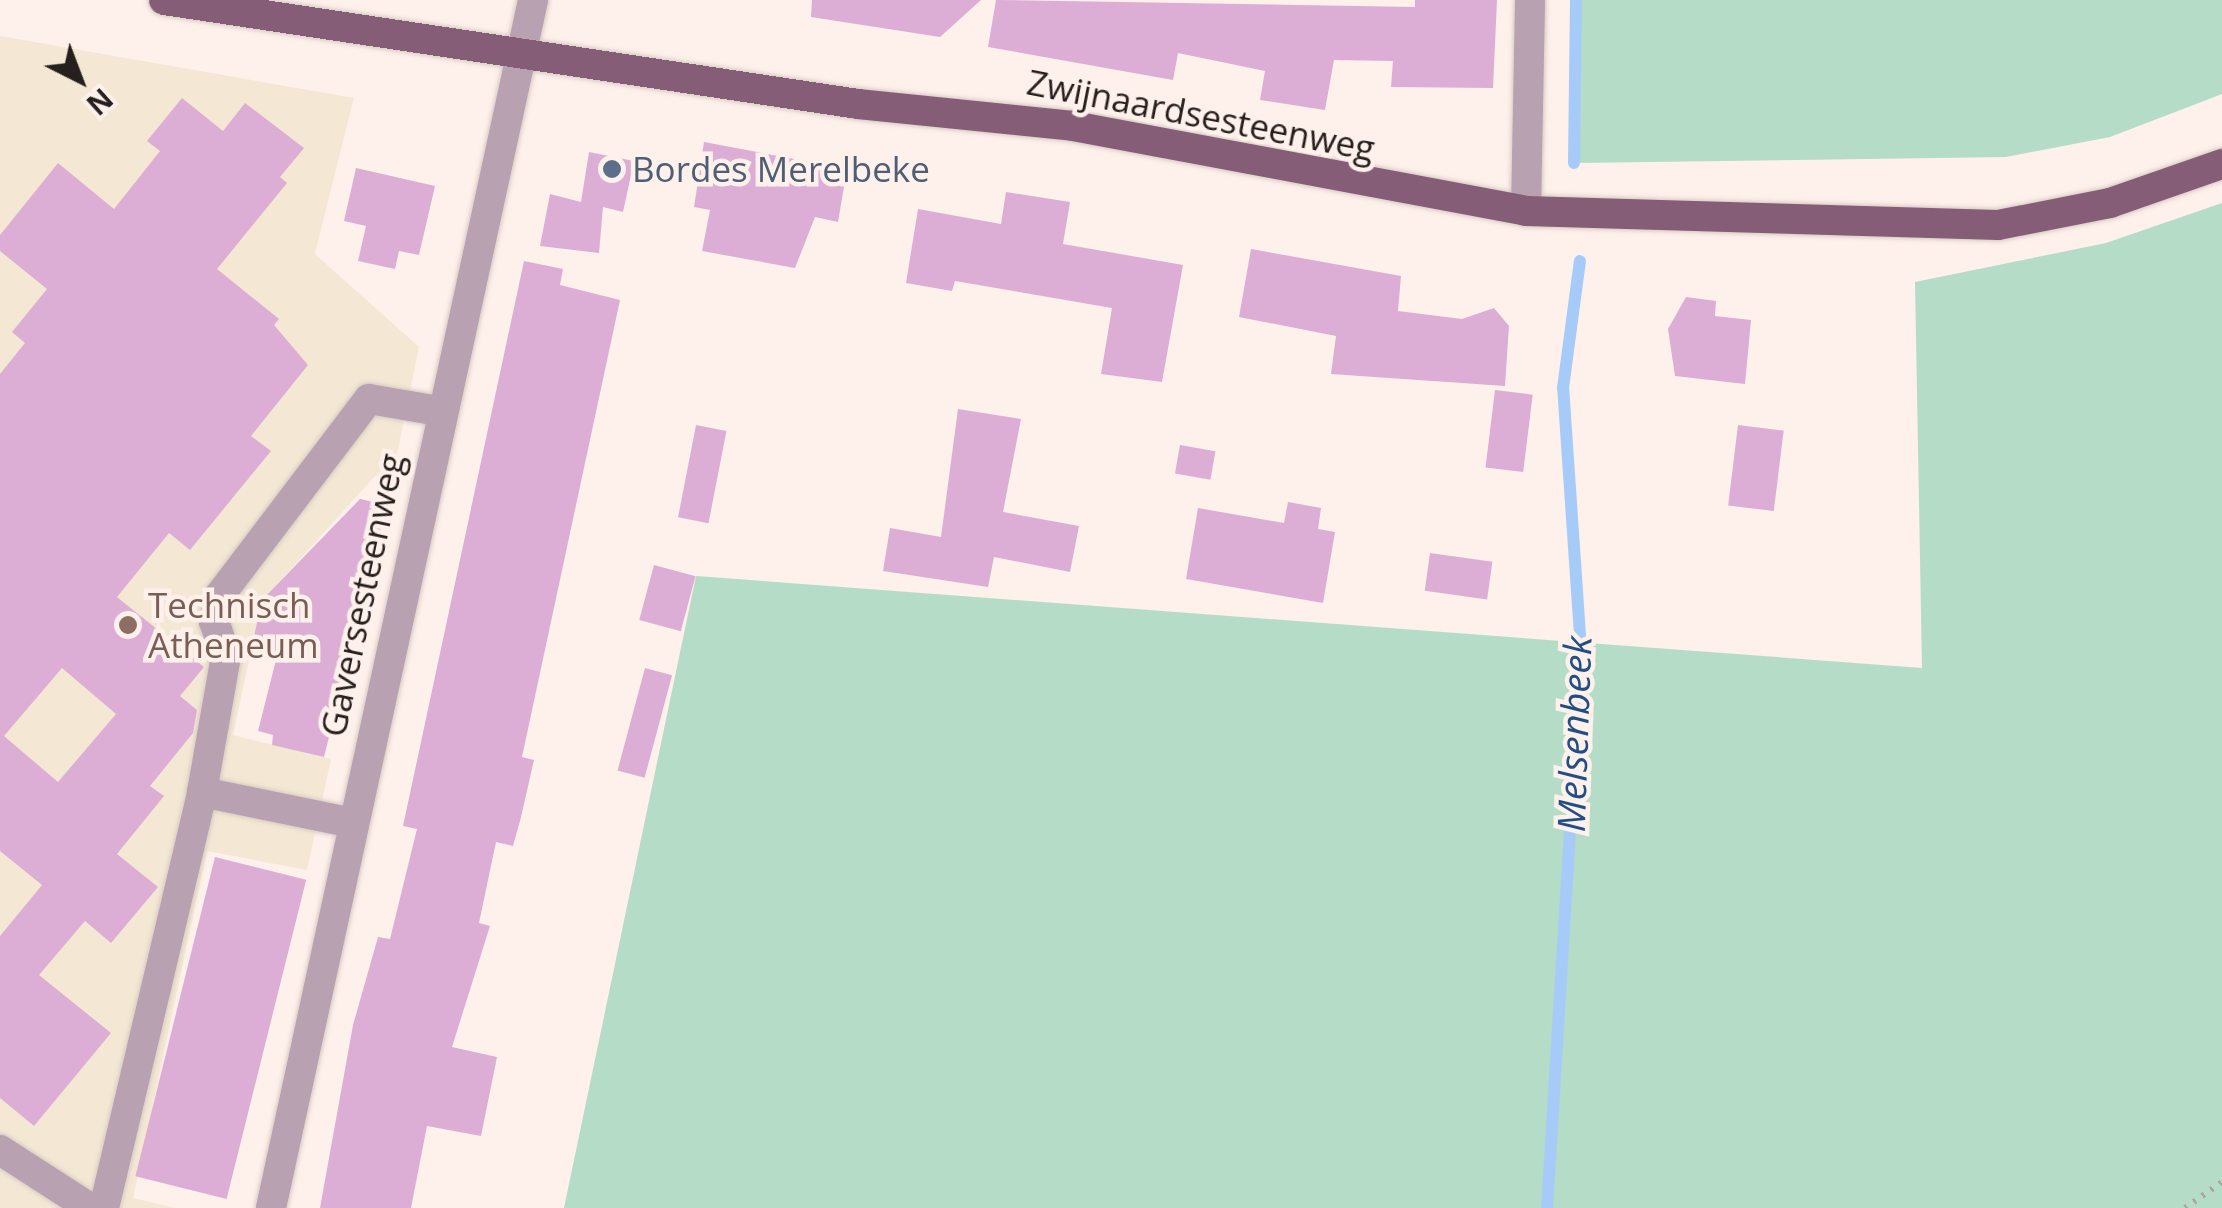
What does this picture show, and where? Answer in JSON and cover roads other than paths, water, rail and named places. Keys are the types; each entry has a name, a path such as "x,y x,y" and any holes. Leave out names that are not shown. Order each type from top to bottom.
{"main road":[{"name":"Zwijnaardsesteenweg","path":"164,0 858,104 1074,126 1526,211 1998,226 2110,203 2222,164"}],"street":[{"name":"Gaversesteenweg","path":"271,1208 439,412 534,0"},
{"path":"1526,211 1530,0"},
{"path":"104,1208 202,792 226,656 214,622 220,595 369,400 439,412"},
{"path":"202,792 353,822"},
{"path":"0,1150 90,1208"}],"waterway":[{"name":"Melsenbeek","path":"1574,163 1576,0"},
{"name":"Melsenbeek","path":"1547,1208 1581,650 1563,388 1580,261"}],"place":[{"name":"Bordes Merelbeke","path":"612,169"},
{"name":"Technisch Atheneum","path":"128,625"}]}
